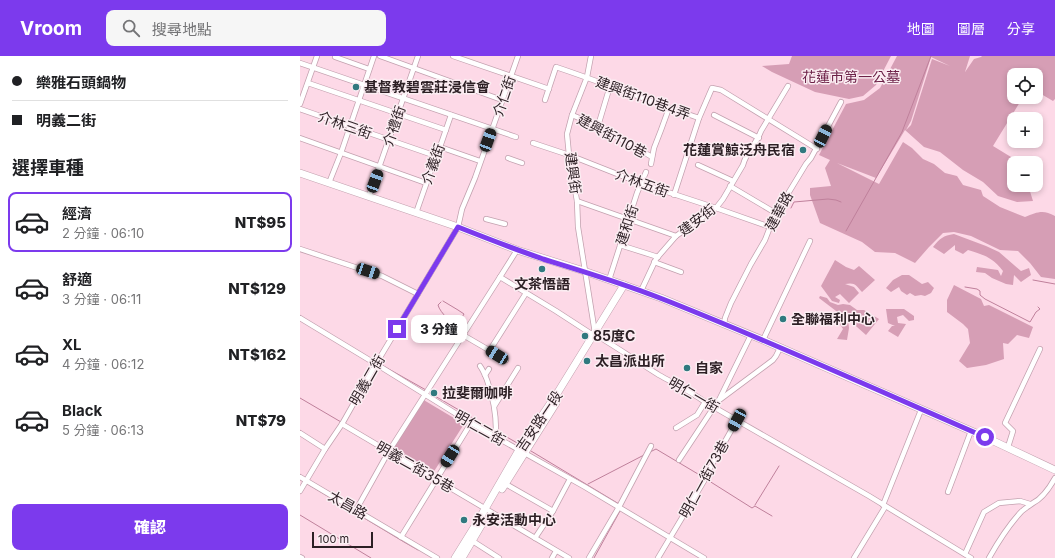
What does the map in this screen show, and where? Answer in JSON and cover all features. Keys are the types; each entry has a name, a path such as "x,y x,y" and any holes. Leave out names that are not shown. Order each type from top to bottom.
{"street":[{"path":"300,104 317,56"},
{"path":"329,183 341,153 374,56"},
{"path":"380,56 502,100"},
{"name":"介禮街","path":"369,196 390,140 418,56"},
{"path":"453,56 510,77 549,89 545,100"},
{"name":"介仁街","path":"458,227 462,209 475,178 518,56"},
{"name":"建興街","path":"590,56 587,77 572,115 568,134 569,155 576,201 578,227 595,334"},
{"path":"335,57 369,69"},
{"path":"300,62 516,137"},
{"name":"建興街110巷4弄","path":"549,89 556,67 699,118"},
{"path":"308,83 446,130"},
{"path":"598,126 610,86"},
{"name":"建安街","path":"641,291 654,262 676,236 716,208 722,200 788,86"},
{"path":"674,194 699,118 712,88 721,90 817,149"},
{"name":"建華路","path":"724,324 731,304 770,227 779,214 789,192 817,149 841,102"},
{"path":"651,164 654,148 669,108"},
{"name":"介林三街","path":"300,109 436,156"},
{"name":"介義街","path":"416,213 451,115"},
{"name":"建興街110巷","path":"572,115 598,126 652,157"},
{"path":"714,115 759,138"},
{"path":"300,138 426,183"},
{"name":"介林五街","path":"533,143 642,183 770,227"},
{"path":"440,147 480,161"},
{"path":"508,158 522,163"},
{"path":"698,165 732,183 779,214"},
{"path":"300,172 458,227 517,250 641,291 763,340 971,431 1055,470"},
{"name":"建和街","path":"609,280 637,193 646,172"},
{"path":"576,201 676,236"},
{"path":"486,219 505,224"},
{"name":"明義二街","path":"300,491 342,424 458,227"},
{"path":"763,340 810,241"},
{"path":"620,245 658,257"},
{"path":"300,249 382,276 418,294"},
{"path":"356,510 389,451 517,250"},
{"path":"654,262 681,272"},
{"name":"明仁一街","path":"500,277 662,376 692,392 705,402 971,558"},
{"name":"吉安路一段","path":"462,558 470,540 503,482 558,392 626,286"},
{"path":"490,350 526,293"},
{"name":"明仁二街","path":"300,318 471,423 619,507 704,558"},
{"path":"463,335 506,360"},
{"path":"679,460 718,401 751,335"},
{"path":"718,401 773,360 780,348"},
{"path":"1008,448 1013,432 1004,422 1040,348"},
{"path":"480,366 485,375 494,405 496,430"},
{"path":"485,375 490,368"},
{"path":"494,405 518,368"},
{"path":"676,428 697,415 705,402"},
{"path":"854,558 884,506 921,410"},
{"name":"明仁一街73巷","path":"658,558 704,481 737,420"},
{"path":"401,537 471,423"},
{"name":"明義二街35巷","path":"342,424 569,558"},
{"path":"948,492 971,431"},
{"path":"300,433 325,449"},
{"path":"589,558 619,507 651,446"},
{"name":"太昌路","path":"300,477 437,558"},
{"path":"989,558 1001,537 1021,512 1048,489 1055,478"},
{"path":"535,538 553,511 570,479"},
{"path":"503,482 553,511"},
{"path":"965,554 984,512 999,503 1020,501 1030,504"},
{"path":"470,540 499,558"},
{"name":"吉安路一段","path":"455,558 470,540"},
{"path":"552,558 556,551"}],"green space":[{"name":"花蓮市第一公墓","path":"792,56 891,56 876,85 863,96 849,99 815,92 762,66 789,64"},
{"path":"897,56 970,56 965,72 974,59 982,56 1055,56 1055,99 1053,101 1043,95 1043,68 1007,68 1007,104 1019,104 1014,112 1007,112 1007,123 993,146 1009,156 1007,156 1007,192 1030,192 1033,201 1017,202 998,196 983,182 963,170 940,152 924,147 905,130 876,178 837,163 879,184 903,142 912,148 923,159 934,164 945,173 957,176 963,185 981,190 983,196 1000,207 1025,217 1040,212 1047,212 1055,216 1055,279 1041,277 1018,251 1000,250 971,236 954,232 943,233 915,263 895,253 875,252 862,242 820,223 810,195 810,188 831,186 825,168 830,160 819,155 846,104 864,100 880,88","holes":["931,57 950,66 932,59 911,125 906,130 911,121"]},
{"path":"954,234 999,252 1021,271 1029,268 1031,275 1021,282 1014,275 1013,285 1006,284 985,273 976,272 977,267 998,270 1001,276 1003,271 987,257 968,250 963,254 955,250 955,245 944,254 933,247 942,238"},
{"path":"835,260 854,270 859,266 875,280 862,292 851,283 845,284 854,287 859,293 849,303 840,294 835,297 840,300 839,303 832,301 821,286"},
{"path":"902,275 909,275 922,284 928,282 934,288 931,293 925,296 915,296 910,293 907,295 901,291 899,287 891,292 886,288 893,280"},
{"path":"954,285 981,299 984,306 989,305 1033,327 1029,338 1017,335 1008,344 1003,343 1004,359 986,365 967,368 959,361 970,343 968,329 947,312 947,300"},
{"path":"820,296 827,298 830,302 838,305 850,305 857,310 864,310 879,319 866,335 848,319 849,328 847,340 837,339 843,329 839,323 840,314 819,298"},
{"path":"886,309 904,309 914,316 914,320 909,321 903,315 897,317 898,323 906,324 898,337 888,331 892,326 895,326 888,323"},
{"path":"422,399 464,424 433,473 391,447"}],"waterway":[{"path":"846,231 902,132 931,56"},
{"path":"791,208 794,202 828,199 841,202"},
{"path":"1033,280 1055,284"},
{"path":"965,287 977,289 980,291 980,295 985,299 1030,322 1036,312 1040,309 1038,307"},
{"path":"443,301 464,314 456,327"},
{"path":"441,302 438,305 439,308 459,329"},
{"path":"378,363 426,390"},
{"path":"428,392 495,431"},
{"path":"300,398 341,422"},
{"path":"498,432 519,444"},
{"path":"650,452 656,449 703,477"},
{"path":"531,451 619,504"},
{"path":"588,484 644,455"},
{"path":"755,505 779,466"},
{"path":"706,479 752,508 755,506 772,516"},
{"path":"306,483 418,550"},
{"path":"621,506 632,513"},
{"path":"594,558 620,511 618,510"},
{"path":"300,515 371,558"},
{"path":"426,554 430,556"}],"place":[{"name":"基督教碧雲莊浸信會","path":"356,87"},
{"name":"花蓮賞鯨泛舟民宿","path":"803,150"},
{"name":"文茶悟語","path":"542,269"},
{"name":"全聯福利中心","path":"783,319"},
{"name":"85度C","path":"585,336"},
{"name":"太昌派出所","path":"587,361"},
{"name":"自家","path":"687,368"},
{"name":"拉斐爾咖啡","path":"434,393"},
{"name":"永安活動中心","path":"464,520"}],"route":[{"path":"397,329 458,227 517,250 584,271 661,298 763,340 985,437"}]}
